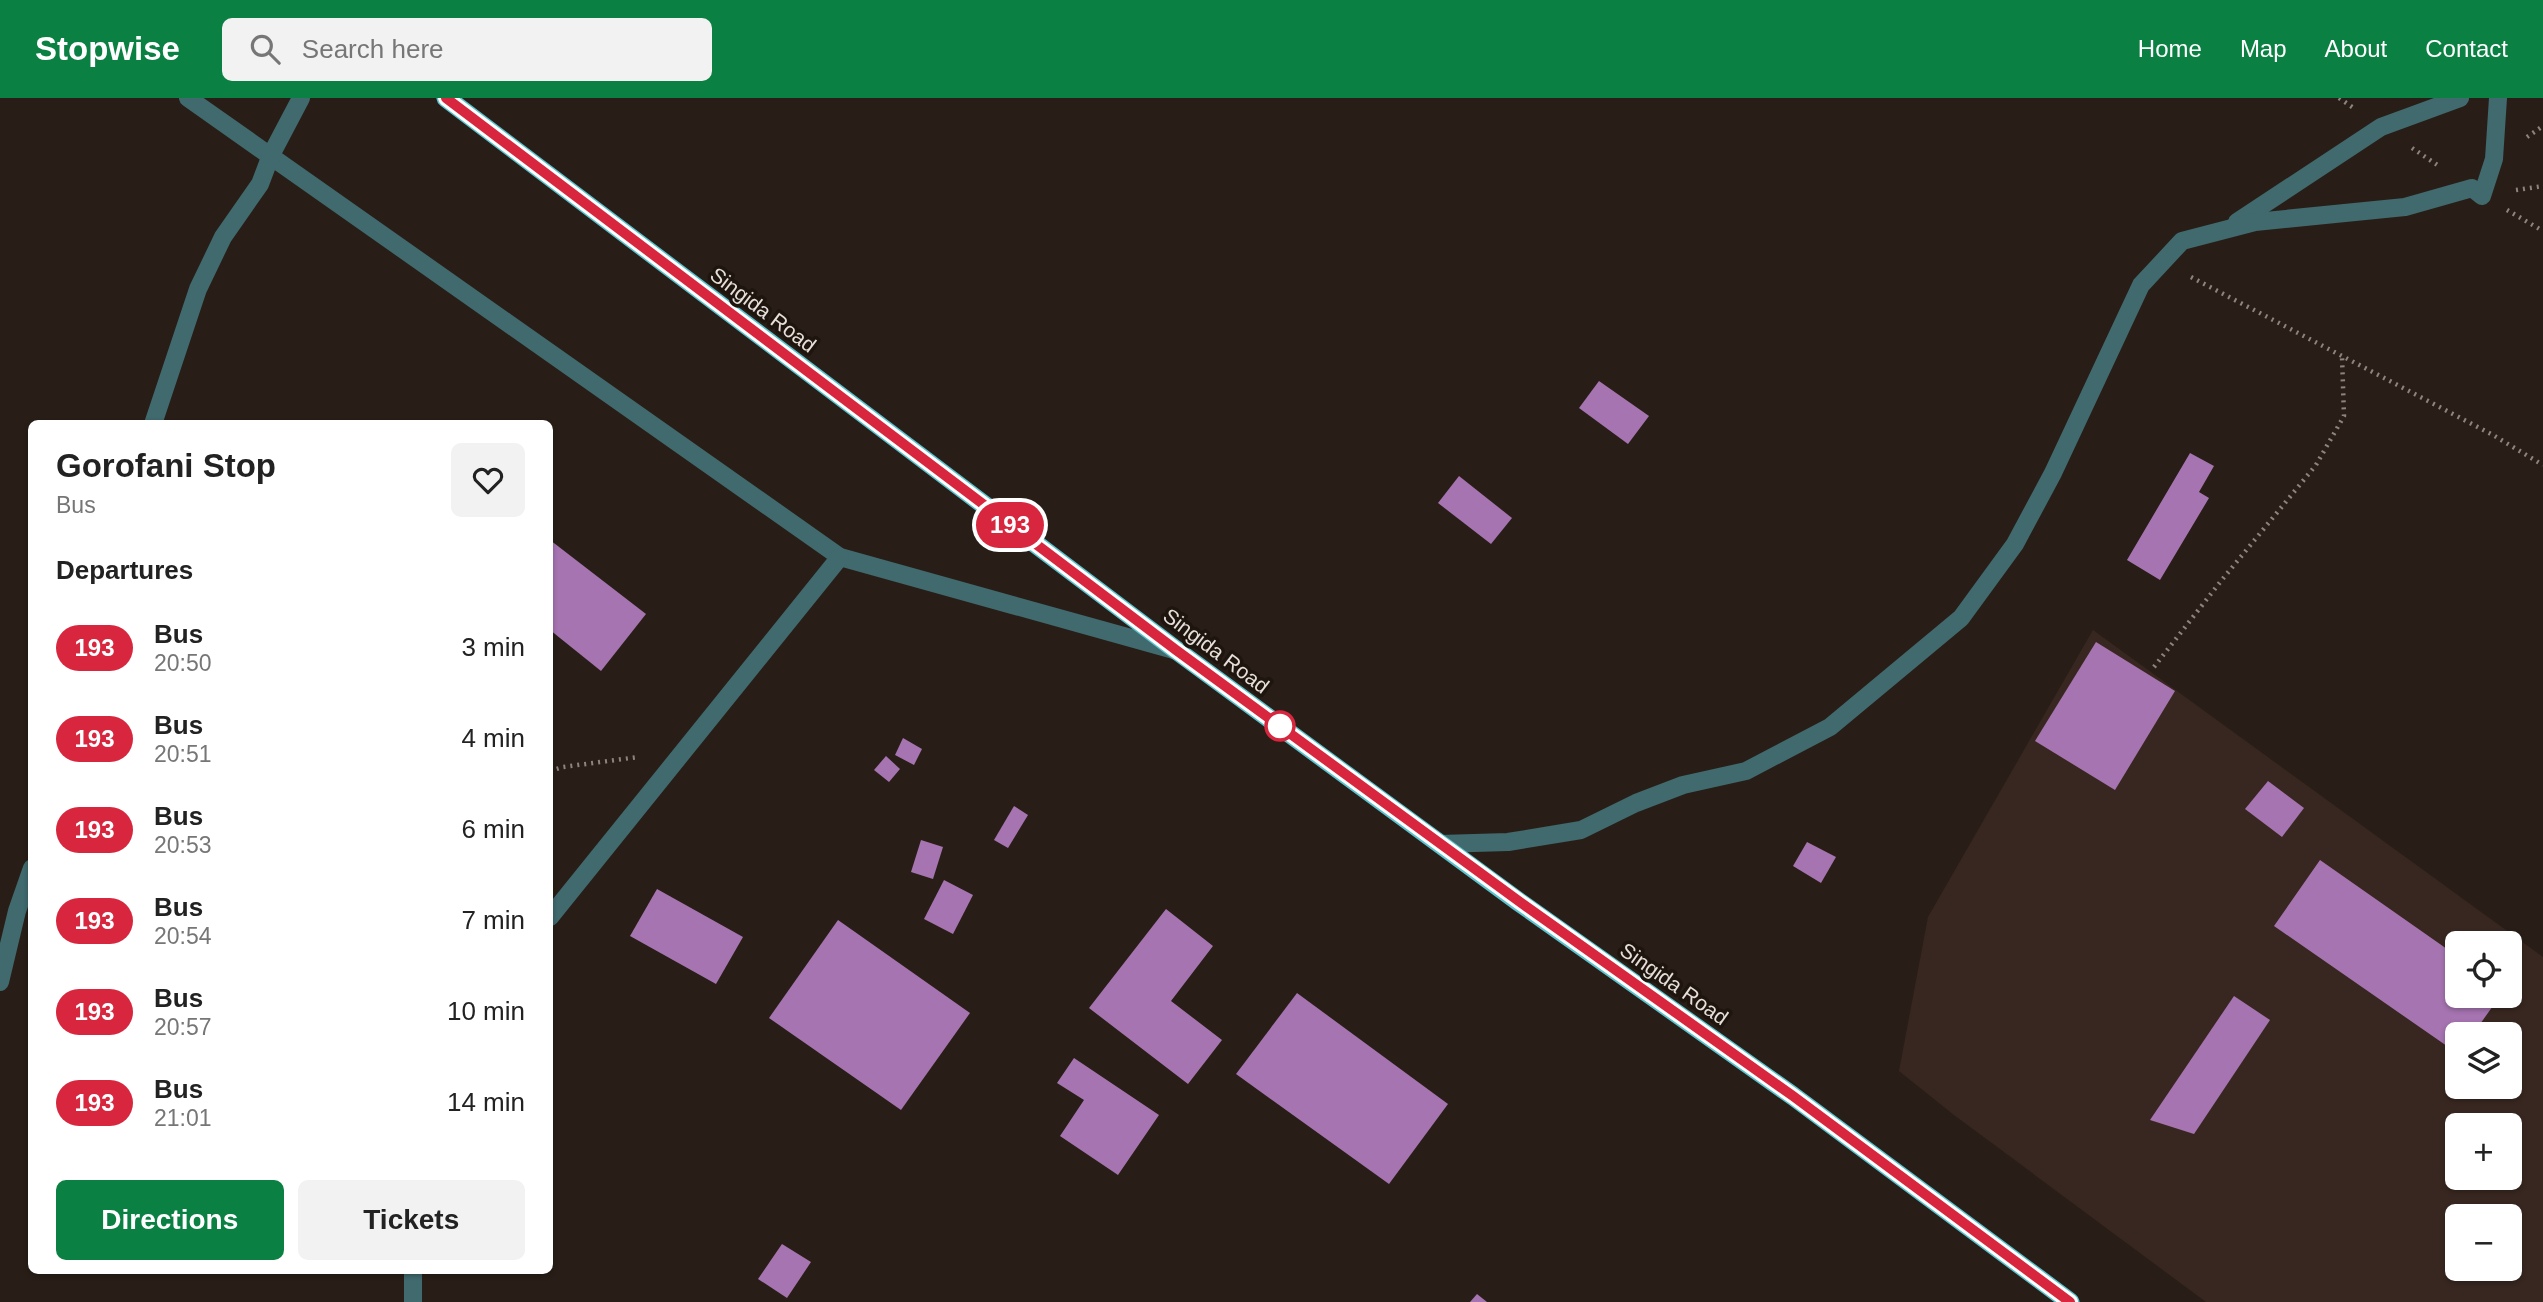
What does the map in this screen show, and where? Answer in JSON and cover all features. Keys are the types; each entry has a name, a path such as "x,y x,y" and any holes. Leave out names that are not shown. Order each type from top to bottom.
{"highway":[{"name":"Singida Road","path":"446,98 1176,650 1440,844 1793,1096 2070,1302"}],"street":[{"path":"188,98 839,558 1176,650"},
{"path":"154,420 198,289 223,237 260,184 271,155 300,98"},
{"path":"2226,229 2381,127 2460,98"},
{"path":"1440,844 1508,842 1581,830 1636,803 1683,785 1746,771 1830,727 1961,618 2015,544 2053,473 2141,285 2182,241 2255,222 2404,207 2472,188 2482,195 2494,159 2498,98"},
{"path":"553,913 839,558"},
{"path":"0,982 17,911 28,879"},
{"path":"413,1274 413,1302"}],"path":[{"path":"2482,195 2543,231"},
{"path":"2162,262 2493,435 2543,465"},
{"path":"2154,667 2316,465 2344,416 2342,356"},
{"path":"553,770 683,751"}],"shaded area":[{"path":"2093,630 2507,931 2445,931 2445,1008 2522,1008 2522,942 2543,957 2543,1302 2206,1302 1899,1071 1928,917"}],"building":[{"path":"1599,381 1649,416 1628,444 1579,408"},
{"path":"2190,453 2214,466 2199,492 2209,498 2160,580 2127,560"},
{"path":"1459,476 1512,518 1491,544 1438,503"},
{"path":"553,542 646,614 601,671 553,632"},
{"path":"2096,642 2175,691 2115,790 2035,741"},
{"path":"903,738 922,749 914,765 895,755"},
{"path":"886,756 900,769 889,782 874,770"},
{"path":"2268,781 2304,808 2282,837 2245,809"},
{"path":"1014,806 1028,815 1008,848 994,840"},
{"path":"921,840 943,847 933,879 911,872"},
{"path":"1807,842 1836,857 1821,883 1793,866"},
{"path":"2320,860 2445,948 2445,1008 2491,1008 2482,1022 2445,1022 2445,1045 2274,926"},
{"path":"944,880 973,895 953,934 924,919"},
{"path":"657,889 743,937 716,984 630,936"},
{"path":"1166,909 1213,946 1171,1001 1222,1040 1188,1084 1089,1008"},
{"path":"838,920 970,1013 901,1110 769,1018"},
{"path":"1297,993 1448,1104 1389,1184 1236,1074"},
{"path":"2234,996 2270,1020 2194,1134 2150,1120"},
{"path":"1074,1058 1159,1115 1118,1175 1060,1136 1084,1100 1057,1083"},
{"path":"782,1244 811,1262 787,1298 758,1279"},
{"path":"1477,1294 1487,1302 1470,1302"}],"bus line":[{"name":"193","path":"446,98 1176,650 1520,902 1793,1096 2070,1302"}]}
